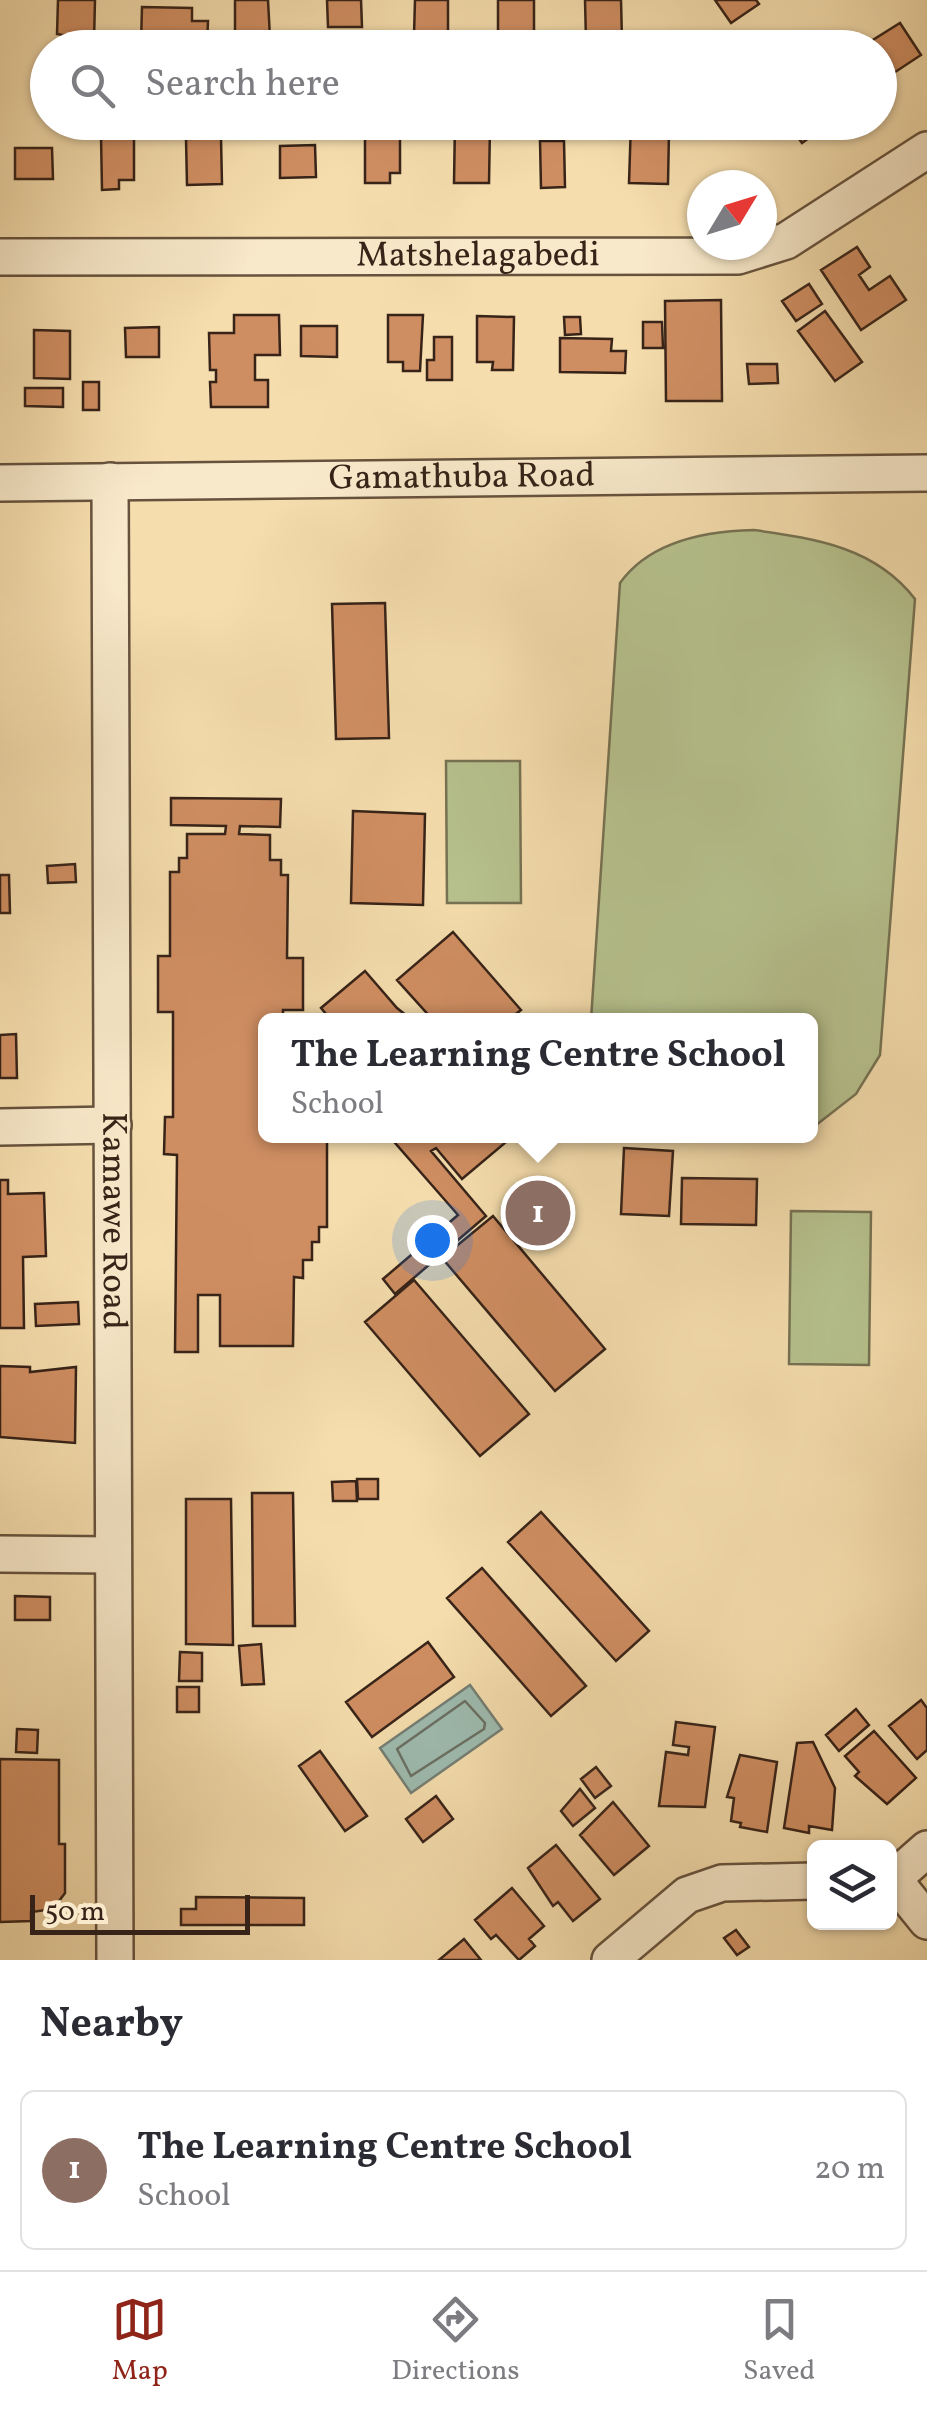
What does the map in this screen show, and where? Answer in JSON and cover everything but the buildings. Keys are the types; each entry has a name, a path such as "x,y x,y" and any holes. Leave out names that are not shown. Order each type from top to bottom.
{"street":[{"name":"Matshelagabedi","path":"0,256 738,256 786,241 927,150"},
{"name":"Gamathuba Road","path":"0,483 927,473"},
{"name":"Kamawe Road","path":"110,481 114,1960"},
{"path":"0,1127 113,1124"},
{"path":"0,1554 112,1555"},
{"path":"897,1875 927,1849"},
{"path":"610,1960 687,1895 722,1883 807,1881"},
{"path":"897,1887 927,1921"}],"green space":[{"path":"754,530 843,548 882,568 915,599 880,1055 856,1094 818,1124 818,1013 591,1013 620,583 632,569 663,548 717,533"},
{"path":"446,761 520,761 521,903 447,903"},
{"path":"791,1211 871,1212 869,1365 789,1364"}],"water":[{"path":"470,1685 502,1729 411,1793 380,1748"}],"place":[{"name":"The Learning Centre School","path":"538,1213"}]}
